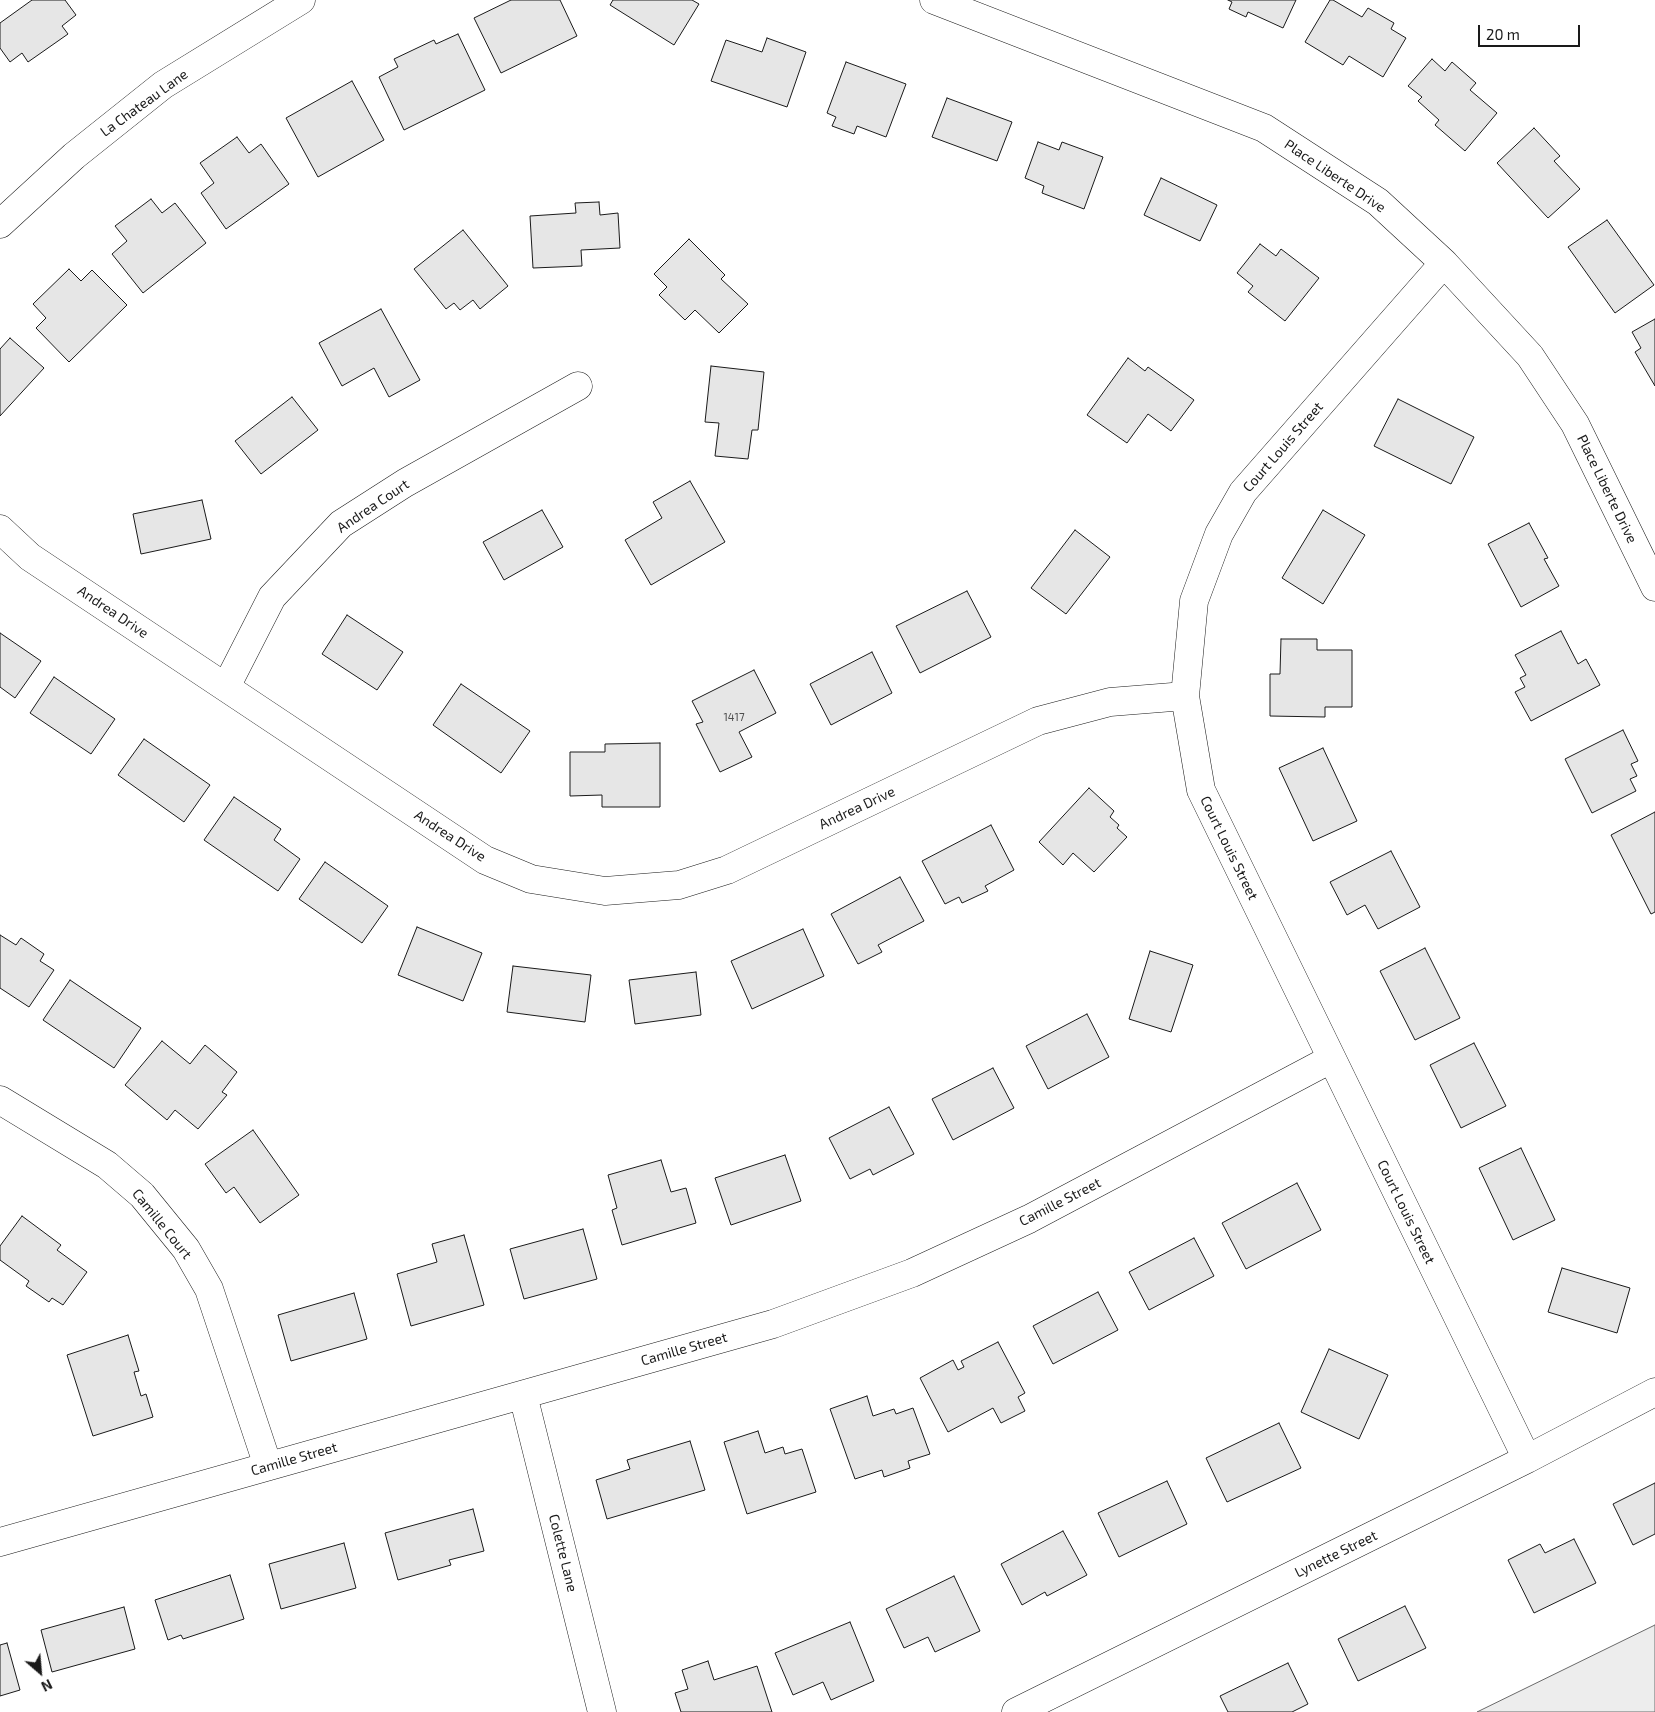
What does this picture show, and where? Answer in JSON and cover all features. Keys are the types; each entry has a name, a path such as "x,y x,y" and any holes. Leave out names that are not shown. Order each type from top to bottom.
{"street":[{"name":"La Chateau Lane","path":"0,224 74,156 163,85 301,0"},
{"name":"Place Liberte Drive","path":"948,2 1264,128 1378,202 1444,263 1530,356 1575,424 1655,588"},
{"name":"Court Louis Street","path":"1444,263 1243,492 1219,534 1194,601 1185,696 1201,790 1527,1460"},
{"name":"Andrea Court","path":"226,687 272,597 341,524 405,483 578,386"},
{"name":"Andrea Drive","path":"0,529 30,557 485,860 531,879 605,891 679,885 726,870 1038,722 1110,702 1185,696"},
{"name":"Camille Street","path":"0,1542 773,1324 912,1273 1029,1219 1331,1059"},
{"name":"Camille Court","path":"0,1100 107,1165 142,1195 186,1249 209,1290 268,1466"},
{"name":"Lynette Street","path":"1016,1712 1527,1460 1655,1392"},
{"name":"Colette Lane","path":"523,1394 602,1712"}],"shaded area":[{"path":"1655,1625 1655,1712 1477,1712"}],"building":[{"path":"32,0 65,0 76,15 62,26 68,34 28,62 22,53 10,62 0,48 0,23"},
{"path":"511,0 560,0 577,36 501,73 474,18"},
{"path":"613,0 692,0 699,4 674,45 610,5"},
{"path":"1228,0 1296,0 1283,28 1248,12 1246,17 1229,9 1232,2"},
{"path":"1330,0 1362,17 1368,8 1394,23 1391,29 1406,38 1383,77 1349,56 1343,65 1305,42"},
{"path":"458,34 485,90 404,130 379,77 398,67 394,59 434,40 436,44"},
{"path":"767,38 806,52 787,107 711,81 726,40 762,52"},
{"path":"1432,59 1445,71 1452,62 1476,83 1470,90 1497,113 1465,151 1435,125 1439,120 1418,101 1422,97 1408,86"},
{"path":"846,62 906,84 886,137 857,126 854,134 832,126 836,117 827,113"},
{"path":"352,81 384,140 318,177 286,118"},
{"path":"947,98 1012,122 997,161 932,137"},
{"path":"1534,128 1560,156 1554,161 1580,189 1548,218 1497,163"},
{"path":"237,137 249,153 261,144 289,184 226,229 201,193 214,183 200,163"},
{"path":"1038,142 1059,150 1062,142 1103,157 1084,209 1042,193 1044,186 1025,178"},
{"path":"1161,178 1217,205 1200,241 1144,215"},
{"path":"151,199 162,213 175,203 206,243 143,293 112,254 127,241 115,226"},
{"path":"599,202 600,215 618,213 620,248 581,250 582,266 533,268 530,216 576,213 575,203"},
{"path":"1607,220 1654,285 1615,313 1568,247"},
{"path":"463,230 508,286 480,309 473,300 460,310 454,303 446,309 414,269"},
{"path":"689,239 725,275 721,279 748,304 719,333 695,310 685,320 659,295 667,287 654,274"},
{"path":"1260,244 1276,256 1281,249 1319,278 1285,321 1248,292 1253,286 1237,273"},
{"path":"69,269 81,281 92,270 127,305 69,362 36,328 46,318 33,304"},
{"path":"381,309 420,380 389,397 374,368 342,386 319,343"},
{"path":"1655,319 1655,386 1635,352 1641,348 1632,332"},
{"path":"10,338 44,368 0,416 0,349"},
{"path":"1128,358 1145,371 1148,367 1194,400 1171,431 1148,414 1127,443 1087,415"},
{"path":"711,366 764,372 758,430 752,430 748,459 715,456 719,423 705,422"},
{"path":"292,397 318,430 261,474 235,441"},
{"path":"1398,399 1474,437 1451,484 1374,446"},
{"path":"690,481 725,542 651,585 625,540 662,518 653,502"},
{"path":"202,500 211,539 141,554 133,514"},
{"path":"542,510 563,547 504,580 483,542"},
{"path":"1323,510 1365,535 1323,604 1282,578"},
{"path":"1529,523 1548,558 1544,559 1559,586 1521,607 1488,544"},
{"path":"1075,530 1110,557 1066,614 1031,588"},
{"path":"967,591 991,637 920,673 896,626"},
{"path":"347,615 403,652 377,690 322,654"},
{"path":"1561,631 1578,664 1586,659 1600,685 1531,721 1515,692 1525,687 1520,678 1526,675 1515,655"},
{"path":"0,633 41,661 15,698 0,687"},
{"path":"1281,639 1317,639 1317,650 1352,650 1352,707 1325,707 1325,717 1270,716 1270,674 1280,674"},
{"path":"872,652 892,693 831,725 810,684"},
{"path":"754,670 776,713 739,732 752,757 720,772 696,724 703,722 692,701"},
{"path":"54,677 115,719 91,754 30,713"},
{"path":"461,684 530,731 501,773 433,725"},
{"path":"1623,730 1638,761 1631,764 1637,776 1630,779 1636,791 1592,813 1565,759"},
{"path":"144,739 210,785 184,822 118,775"},
{"path":"660,743 660,807 602,807 602,795 570,796 570,752 605,752 605,744"},
{"path":"1323,748 1357,821 1313,841 1279,768"},
{"path":"1089,788 1114,811 1110,817 1119,825 1117,828 1127,837 1094,872 1073,853 1063,865 1039,842"},
{"path":"234,797 281,829 274,840 300,859 278,891 204,840"},
{"path":"1655,812 1655,912 1651,914 1611,835"},
{"path":"991,825 1014,870 985,886 988,891 962,903 959,897 945,904 922,861"},
{"path":"1391,851 1420,907 1378,929 1365,905 1347,915 1330,882"},
{"path":"325,862 388,906 362,943 299,899"},
{"path":"900,877 924,921 878,945 882,952 858,964 831,914"},
{"path":"417,927 482,953 463,1001 398,975"},
{"path":"803,929 824,976 752,1009 731,961"},
{"path":"0,935 16,945 21,938 44,954 40,961 54,970 29,1007 0,988"},
{"path":"1425,948 1460,1018 1415,1040 1380,971"},
{"path":"1150,951 1193,965 1171,1032 1129,1019"},
{"path":"513,966 591,975 585,1022 507,1012"},
{"path":"696,972 701,1015 635,1024 629,980"},
{"path":"70,980 141,1028 114,1068 43,1020"},
{"path":"1087,1014 1109,1057 1048,1089 1026,1046"},
{"path":"162,1041 190,1064 205,1045 237,1072 222,1092 227,1095 198,1129 175,1110 167,1120 125,1085"},
{"path":"1474,1043 1506,1106 1461,1128 1430,1065"},
{"path":"993,1068 1014,1108 953,1140 932,1099"},
{"path":"889,1107 914,1154 873,1175 870,1169 850,1179 829,1138"},
{"path":"253,1130 299,1195 260,1223 234,1187 226,1193 205,1164"},
{"path":"1521,1148 1555,1220 1513,1240 1479,1168"},
{"path":"785,1155 801,1201 731,1225 715,1178"},
{"path":"661,1160 671,1192 686,1188 696,1223 622,1245 612,1210 617,1208 608,1175"},
{"path":"1297,1183 1321,1230 1246,1269 1222,1223"},
{"path":"22,1216 61,1245 57,1250 87,1272 63,1305 52,1298 49,1302 26,1286 29,1281 0,1260 0,1246"},
{"path":"583,1229 597,1279 524,1299 510,1249"},
{"path":"464,1235 484,1305 411,1326 397,1274 437,1262 432,1244"},
{"path":"1194,1238 1214,1276 1149,1310 1129,1272"},
{"path":"1562,1268 1630,1288 1617,1333 1548,1312"},
{"path":"1098,1292 1118,1330 1053,1364 1033,1326"},
{"path":"354,1293 367,1339 291,1361 278,1315"},
{"path":"128,1335 139,1371 134,1372 141,1396 146,1394 153,1417 93,1436 67,1355"},
{"path":"998,1342 1025,1393 1018,1397 1025,1411 1001,1423 993,1408 948,1432 920,1378 953,1360 958,1370 964,1367 961,1361"},
{"path":"1329,1349 1388,1375 1359,1439 1301,1412"},
{"path":"867,1396 873,1416 894,1409 896,1414 913,1408 930,1454 908,1461 910,1468 884,1477 882,1470 855,1479 830,1409"},
{"path":"1279,1423 1301,1468 1227,1502 1206,1458"},
{"path":"758,1431 765,1453 783,1447 785,1454 802,1449 816,1492 747,1514 724,1442"},
{"path":"690,1441 705,1490 607,1519 596,1480 630,1469 627,1460"},
{"path":"1167,1481 1187,1524 1119,1557 1098,1513"},
{"path":"1655,1483 1655,1534 1633,1545 1613,1504"},
{"path":"473,1509 484,1551 449,1560 451,1565 398,1580 385,1533"},
{"path":"1063,1531 1087,1575 1047,1596 1045,1592 1022,1605 1001,1564"},
{"path":"1574,1539 1596,1583 1534,1613 1508,1560 1540,1544 1545,1553"},
{"path":"344,1543 356,1588 281,1609 269,1564"},
{"path":"230,1575 244,1619 183,1639 181,1635 168,1640 155,1600"},
{"path":"954,1576 980,1631 935,1652 928,1637 904,1648 886,1609"},
{"path":"1405,1606 1426,1648 1358,1681 1338,1639"},
{"path":"124,1607 135,1649 52,1672 41,1630"},
{"path":"850,1622 874,1681 831,1700 823,1682 793,1695 775,1653"},
{"path":"7,1643 20,1690 0,1696 0,1645"},
{"path":"708,1661 714,1680 757,1666 772,1712 681,1712 675,1693 688,1689 682,1670"},
{"path":"1288,1663 1308,1704 1292,1712 1228,1712 1220,1696"}]}
